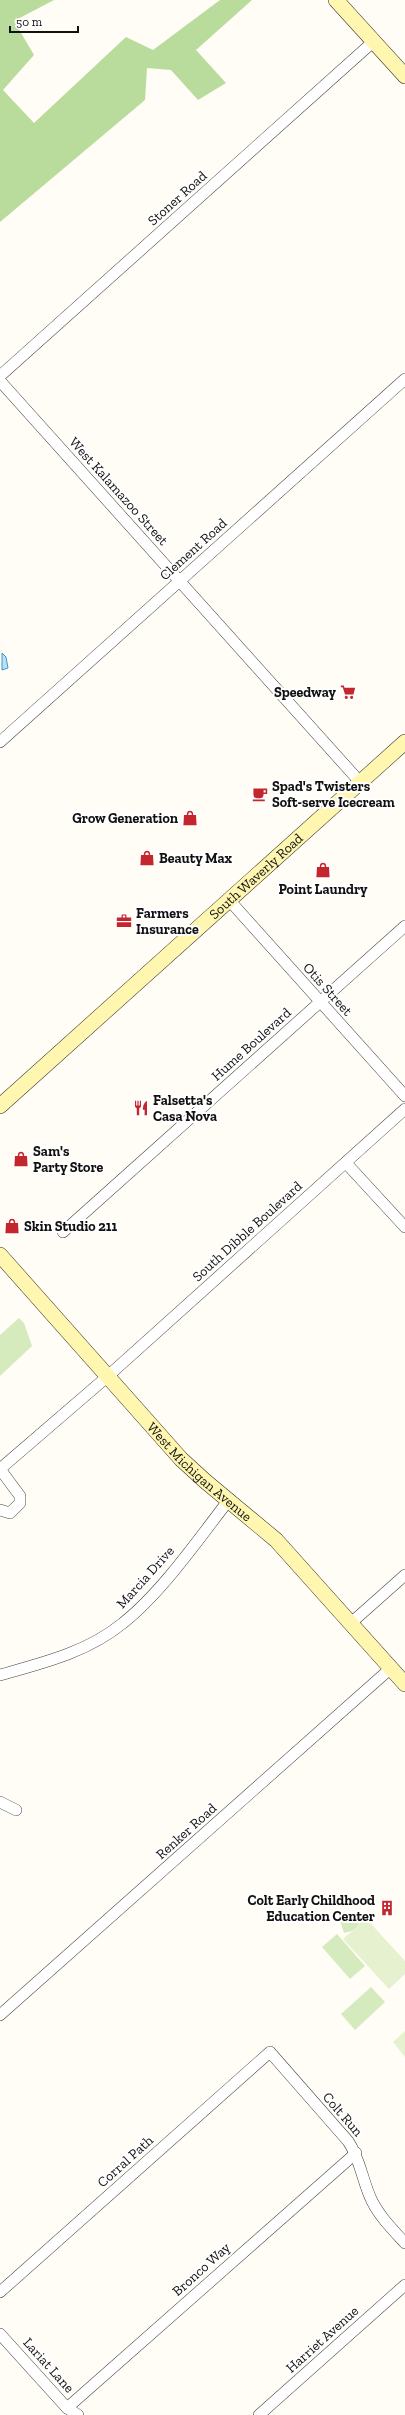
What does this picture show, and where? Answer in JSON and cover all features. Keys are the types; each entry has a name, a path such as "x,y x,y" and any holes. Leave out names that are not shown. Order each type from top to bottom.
{"street":[{"path":"342,2 405,76"},
{"name":"Stoner Road","path":"0,376 374,41"},
{"name":"Clement Road","path":"0,742 405,379"},
{"name":"West Kalamazoo Street","path":"0,381 360,782"},
{"name":"South Waverly Road","path":"0,1106 230,901 405,742"},
{"name":"Otis Street","path":"230,901 405,1096"},
{"name":"Hume Boulevard","path":"63,1232 405,926"},
{"name":"South Dibble Boulevard","path":"0,1469 108,1376 405,1109"},
{"path":"346,1163 405,1227"},
{"name":"West Michigan Avenue","path":"0,1255 181,1459 276,1540 352,1623 405,1684"},
{"path":"0,1469 20,1496 20,1503 10,1513 0,1510"},
{"name":"Marcia Drive","path":"0,1675 70,1653 95,1641 123,1624 157,1590 228,1500"},
{"path":"352,1623 405,1575"},
{"name":"Renker Road","path":"0,2015 391,1668"},
{"path":"0,1802 16,1810"},
{"name":"Colt Run","path":"270,2052 356,2153 372,2202 380,2215 405,2243"},
{"name":"Corral Path","path":"0,2292 270,2052"},
{"name":"Bronco Way","path":"67,2408 356,2153"},
{"name":"Harriet Avenue","path":"259,2415 405,2285"},
{"name":"Lariat Lane","path":"0,2334 67,2408 78,2415"}],"green space":[{"path":"0,0 54,0 14,21 34,55 3,90 34,123 126,37 153,50 220,0 252,0 196,50 226,83 198,100 171,70 147,68 145,100 0,222"},
{"path":"19,1318 24,1323 32,1346 0,1376 0,1335"},
{"path":"361,1913 405,1961 405,1974 389,1989 343,1939 359,1925 354,1919"},
{"path":"343,1917 354,1919 359,1925 352,1931 344,1933 340,1920"},
{"path":"337,1934 365,1966 350,1979 322,1947"},
{"path":"371,1987 385,2002 355,2030 341,2014"},
{"path":"405,2031 405,2057 393,2042"}],"water":[{"path":"2,653 6,657 8,668 2,670"}],"place":[{"name":"Speedway","path":"348,692"},
{"name":"Spad's Twisters Soft-serve Icecream","path":"260,794"},
{"name":"Grow Generation","path":"190,818"},
{"name":"Beauty Max","path":"147,858"},
{"name":"Point Laundry","path":"323,870"},
{"name":"Farmers Insurance","path":"124,921"},
{"name":"Falsetta's Casa Nova","path":"141,1108"},
{"name":"Sam's Party Store","path":"21,1159"},
{"name":"Skin Studio 211","path":"12,1226"},
{"name":"Colt Early Childhood Education Center","path":"387,1908"}]}
